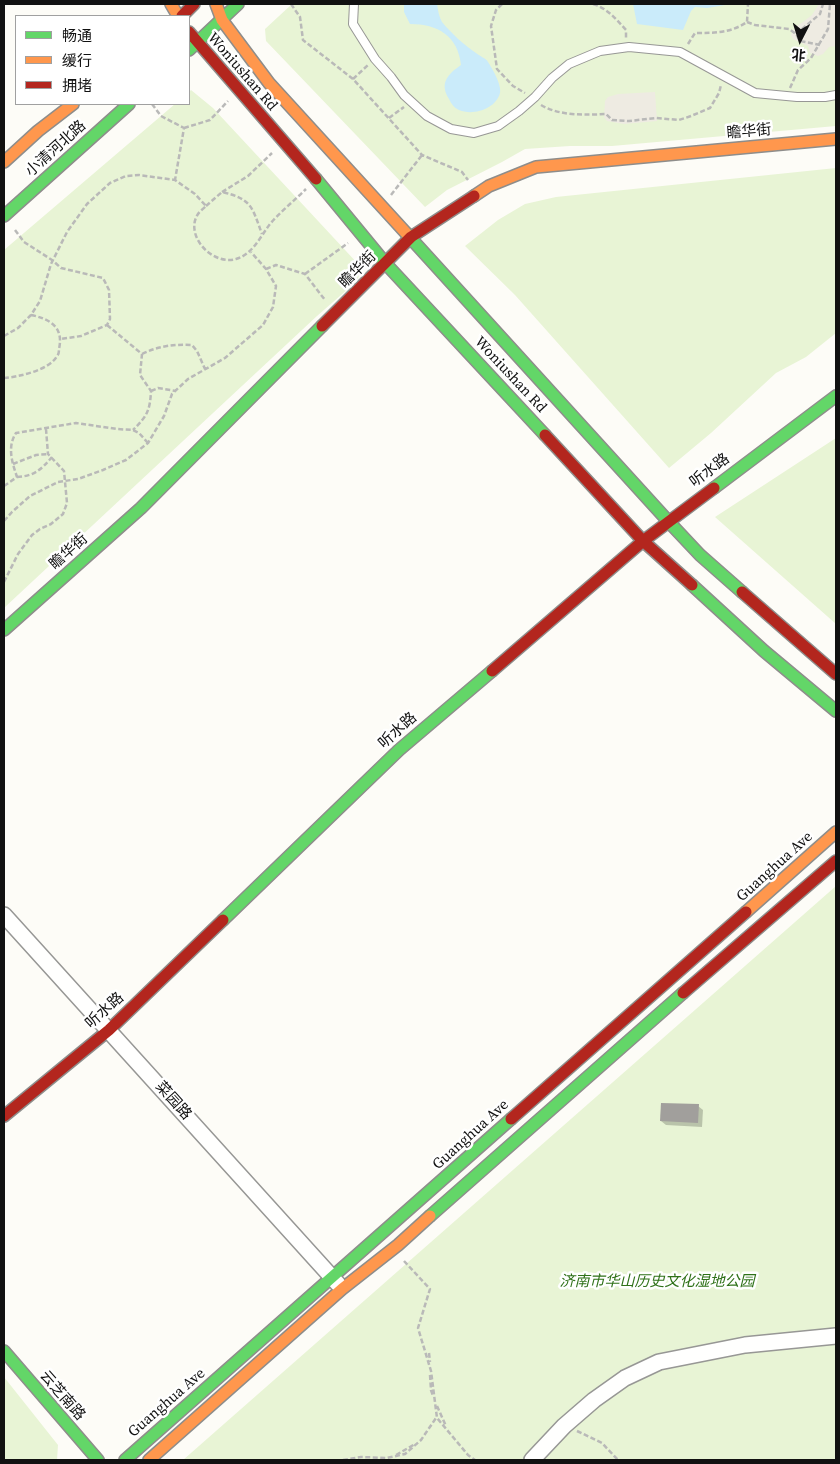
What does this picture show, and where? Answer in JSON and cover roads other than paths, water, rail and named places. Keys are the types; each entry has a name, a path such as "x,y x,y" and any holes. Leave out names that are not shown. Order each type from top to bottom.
{"main road":[{"path":"171,4 177,15"},
{"path":"183,15 194,4"},
{"path":"216,4 222,20 269,83 668,521 700,555 836,674"},
{"path":"193,46 238,4"},
{"name":"Woniushan Rd","path":"193,46 238,90 386,264 643,542 764,651 836,711"},
{"name":"小清河北路","path":"4,162 71,105"},
{"name":"小清河北路","path":"4,216 128,105"},
{"name":"瞻华街","path":"4,630 141,508 411,238 489,186 536,167 836,139"},
{"name":"听水路","path":"4,1116 109,1030 399,750 668,521 836,396"},
{"name":"Guanghua Ave","path":"149,1460 338,1283 836,832"},
{"name":"Guanghua Ave","path":"125,1460 338,1283 398,1245 660,1013 836,861"},
{"name":"云芝南路","path":"4,1351 98,1460"}],"street":[{"name":"菜园路","path":"4,915 338,1283"},
{"path":"532,1460 564,1426 594,1400 625,1378 659,1362 744,1345 836,1336"}],"lane":[{"path":"354,4 354,24 375,59 404,95 427,116 451,129 474,133 498,126 533,99 552,78 569,64 600,51 630,47 680,52 755,93 825,97 836,95"}],"water":[{"path":"404,4 437,4 440,18 445,26 467,47 486,59 492,68 500,90 498,99 494,103 483,110 471,112 465,112 454,107 446,93 445,84 449,75 461,65 456,46 451,39 438,29 410,24 404,12"},
{"path":"633,4 731,4 707,8 695,7 691,11 683,30 637,24"}],"park label":[{"name":"济南市华山历史文化湿地公园","path":"657,1282"}]}
